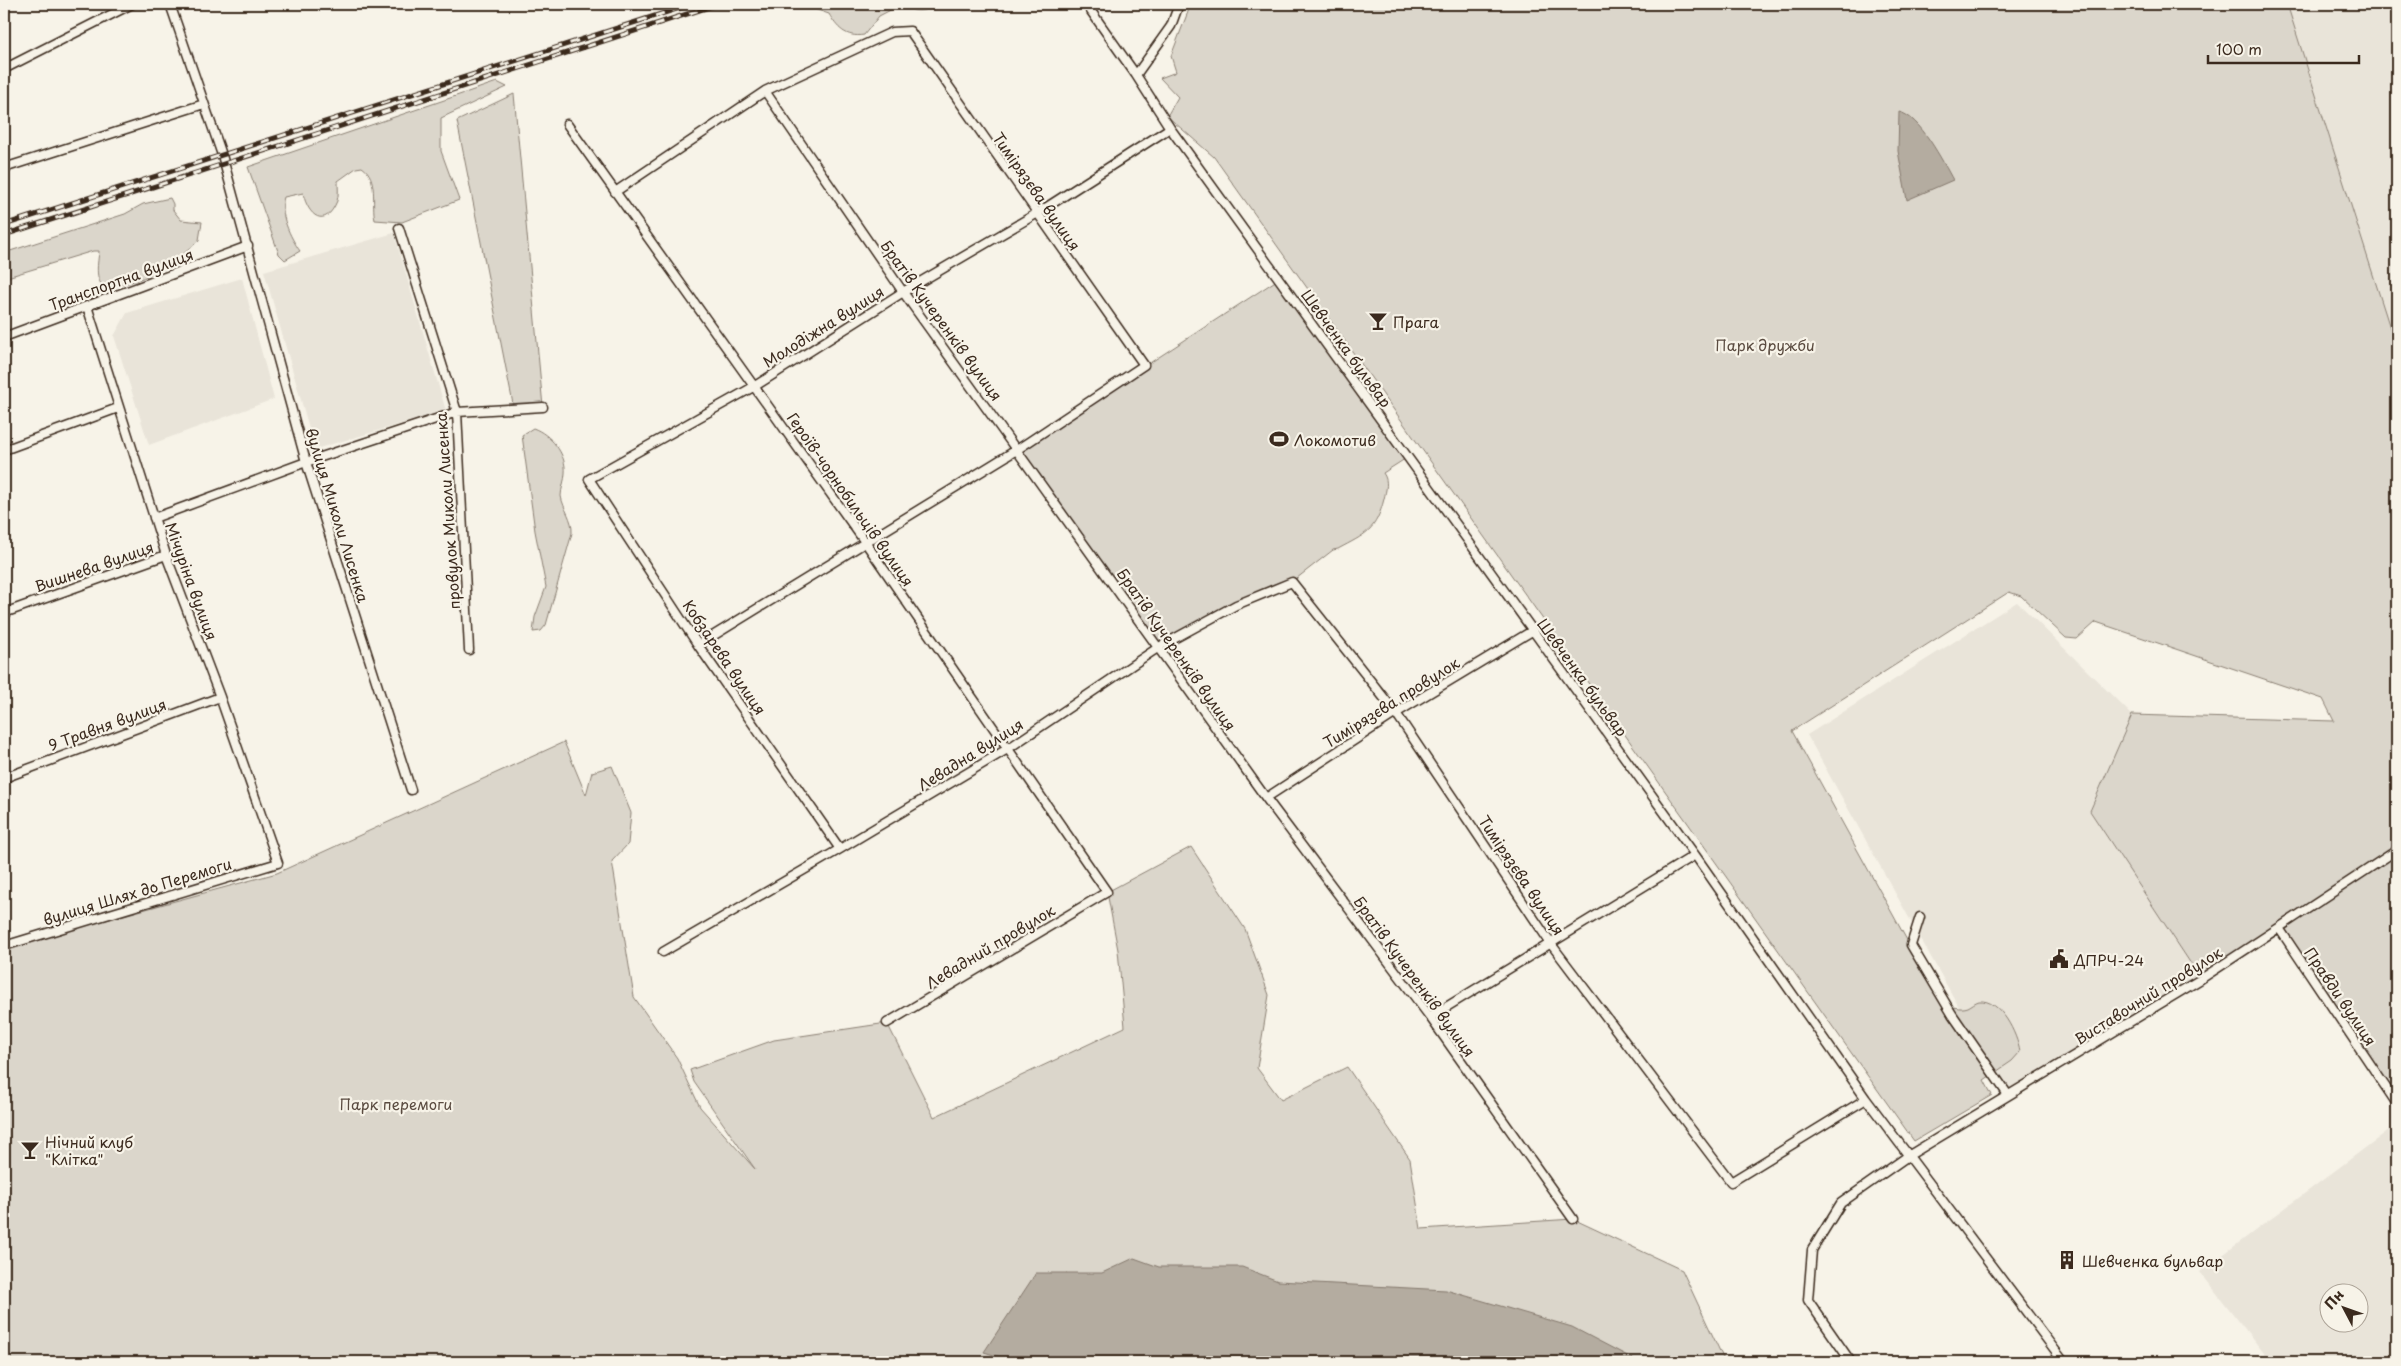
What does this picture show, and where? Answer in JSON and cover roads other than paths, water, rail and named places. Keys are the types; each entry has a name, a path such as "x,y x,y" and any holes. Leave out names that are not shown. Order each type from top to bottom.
{"street":[{"path":"4,69 132,4"},
{"name":"вулиця Миколи Лисенка","path":"170,4 222,155 306,462 411,790"},
{"name":"Шевченка бульвар","path":"1086,4 1136,74 1170,128 1289,290 1532,631 1695,855 1866,1100 2064,1362"},
{"path":"1136,74 1171,26 1179,4"},
{"name":"Тимірязєва вулиця","path":"765,91 892,32 910,31 1036,214 1144,365 1018,449"},
{"path":"615,192 765,91"},
{"name":"Братів Кучеренків вулиця","path":"765,91 903,292 1018,449 1266,798 1430,1017 1573,1219"},
{"path":"4,168 204,104"},
{"name":"Героїв-чорнобильців вулиця","path":"567,124 865,542 1107,892"},
{"name":"Молодіжна вулиця","path":"589,479 754,386 903,292 1036,214 1170,128"},
{"name":"провулок Миколи Лисенка","path":"400,228 457,412 469,650"},
{"name":"Транспортна вулиця","path":"4,337 248,246"},
{"name":"Мічуріна вулиця","path":"87,306 166,555 220,697 278,864"},
{"path":"154,518 306,462 457,412 543,407"},
{"path":"4,450 118,408"},
{"path":"698,645 1018,449"},
{"name":"Кобзарева вулиця","path":"589,479 698,645 840,849"},
{"name":"Вишнева вулиця","path":"4,613 166,555"},
{"name":"Тимірязєва вулиця","path":"1292,582 1396,713 1551,944 1731,1182 1866,1100"},
{"name":"Левадна вулиця","path":"662,952 1009,748 1159,647 1236,605 1292,582"},
{"name":"Тимірязєва провулок","path":"1266,798 1396,713 1532,631"},
{"name":"9 Травня вулиця","path":"4,778 220,697"},
{"name":"Виставочний провулок","path":"1851,1362 1808,1300 1812,1250 1841,1204 1908,1156 2201,979 2397,850"},
{"path":"1430,1017 1695,855"},
{"name":"вулиця Шлях до Перемоги","path":"4,946 278,864"},
{"name":"Левадний провулок","path":"887,1024 1107,892"},
{"path":"1920,917 1911,945 1952,1014 2008,1095"},
{"name":"Правди вулиця","path":"2279,928 2397,1104"}],"railway":[{"path":"4,225 692,4"},
{"path":"4,235 718,4"}],"place":[{"name":"Прага","path":"1378,321"},
{"name":"Локомотив","path":"1279,439"},
{"name":"ДПРЧ-24","path":"2059,959"},
{"name":"Нічний клуб \"Клітка\"","path":"30,1150"},
{"name":"Шевченка бульвар","path":"2067,1260"}],"park label":[{"name":"Парк дружби","path":"1765,344"},
{"name":"Парк перемоги","path":"396,1103"}]}
